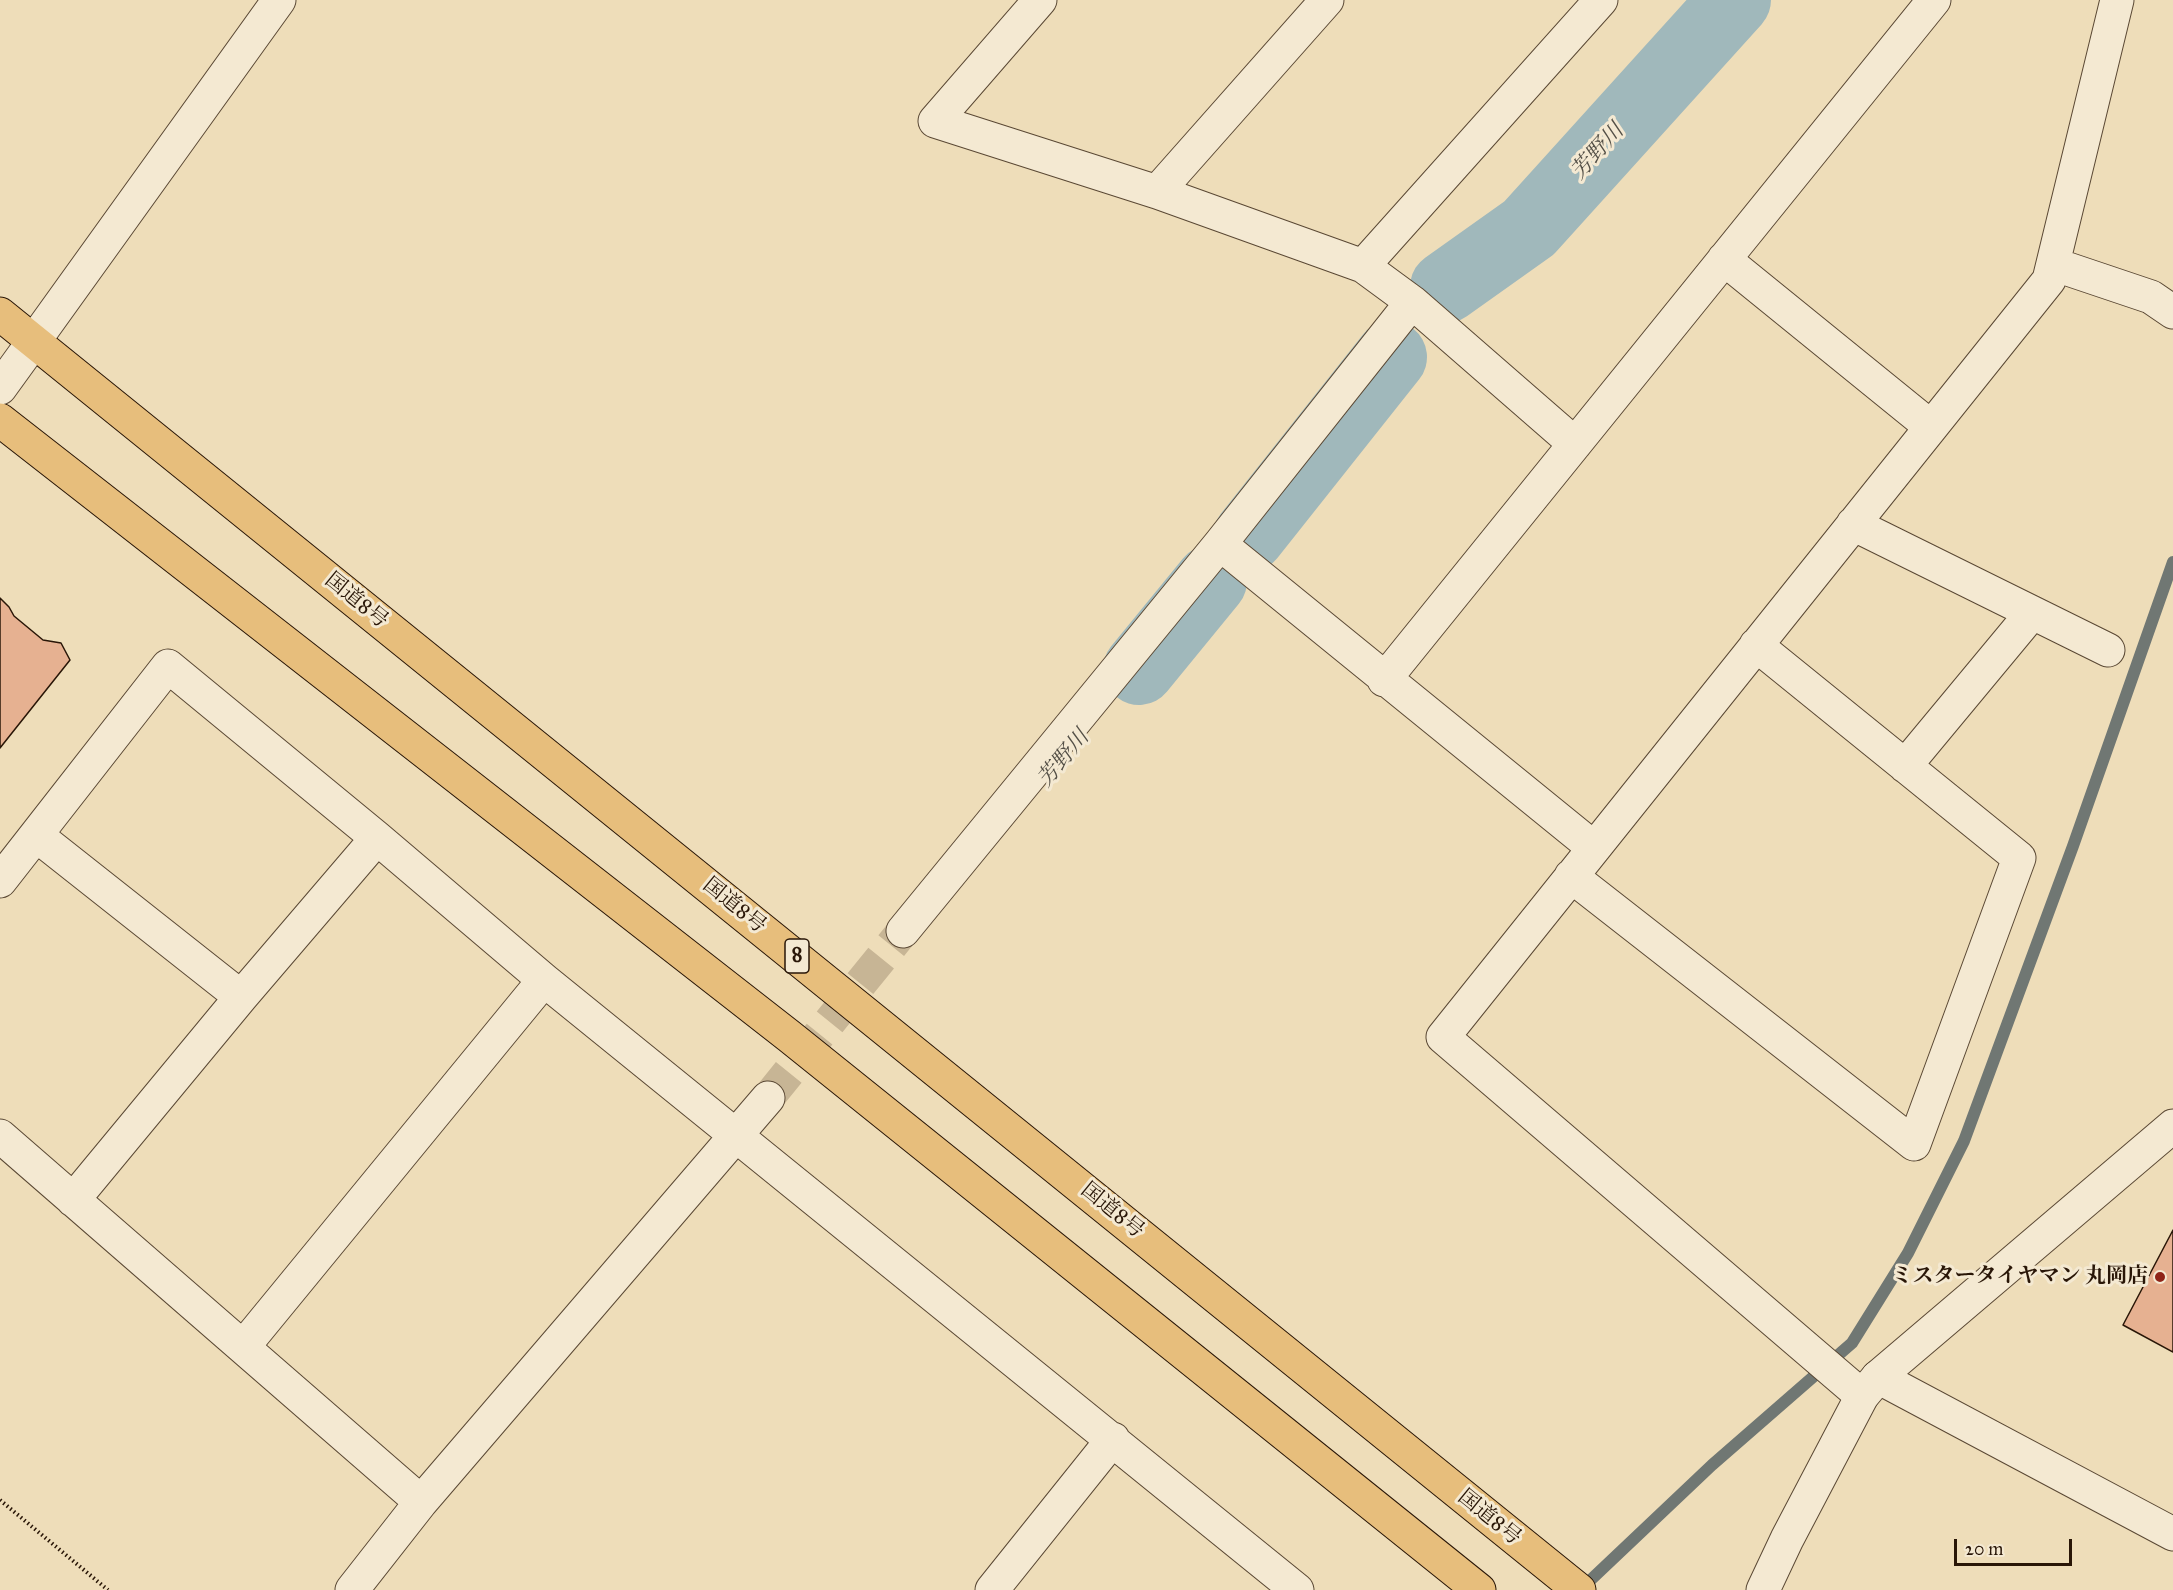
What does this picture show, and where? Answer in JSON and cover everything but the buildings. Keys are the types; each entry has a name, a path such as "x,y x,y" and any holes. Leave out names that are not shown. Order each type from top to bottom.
{"highway":[{"name":"国道8号","path":"0,314 1568,1582"},
{"path":"0,420 789,1036 1479,1590"}],"street":[{"path":"0,388 279,0"},
{"path":"1040,0 935,121 1157,192 1364,266 1412,302 1575,444"},
{"path":"1157,192 1327,0"},
{"path":"1384,680 1934,0"},
{"path":"2117,0 2049,280 1443,1037 1870,1387 2173,1534"},
{"path":"1364,266 1592,3"},
{"path":"1724,259 1931,427"},
{"path":"2053,264 2151,297 2173,312"},
{"path":"903,931 1220,544 1412,302"},
{"path":"1853,524 2108,650"},
{"path":"1220,544 1384,680 1594,848"},
{"path":"1905,766 2032,613"},
{"path":"1572,876 1914,1144 2019,858 1756,645"},
{"path":"0,881 168,666 377,838 544,980 1297,1590"},
{"path":"36,835 241,996"},
{"path":"73,1200 241,996 377,838"},
{"path":"243,1347 544,980"},
{"path":"352,1590 421,1502 735,1133 768,1098"},
{"path":"1763,1590 1787,1539 1870,1387 2173,1126"},
{"path":"0,1136 421,1502"},
{"path":"992,1590 1113,1439"}],"path":[{"path":"0,1500 108,1590"}],"waterway":[{"name":"芳野川","path":"1446,287 1529,228 1735,0"},
{"name":"芳野川","path":"1249,536 1391,357"},
{"path":"1581,1589 1712,1465 1852,1343 1908,1253 1964,1141 2073,846 2173,562"},
{"name":"芳野川","path":"1139,669 1211,581"}],"tunnel":[{"path":"768,1098 903,931"}],"place":[{"name":"ミスタータイヤマン 丸岡店","path":"2160,1277"}]}
